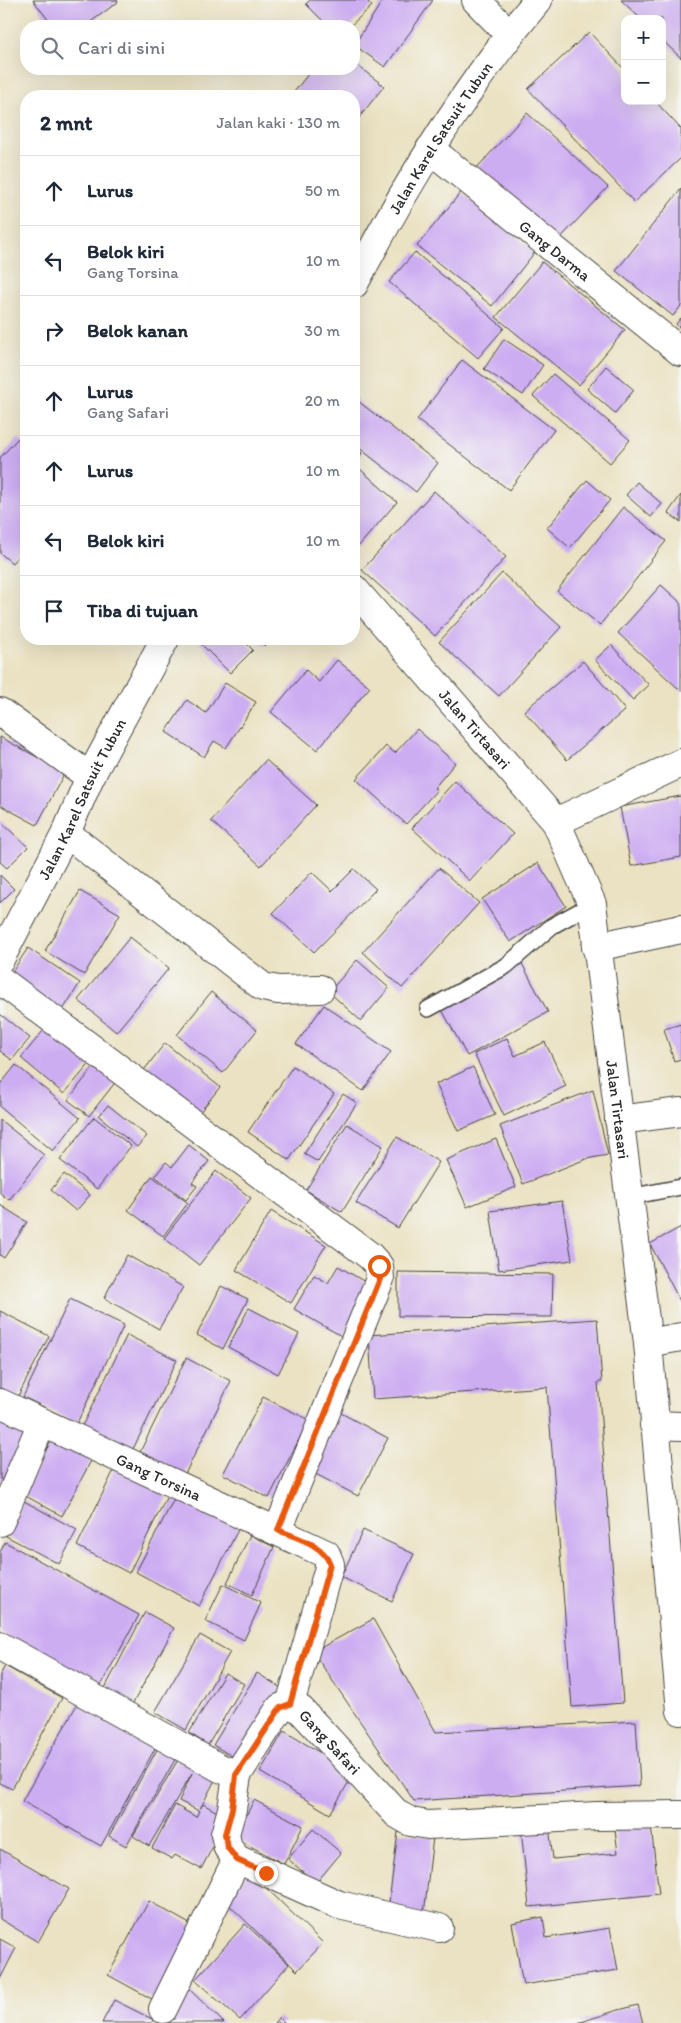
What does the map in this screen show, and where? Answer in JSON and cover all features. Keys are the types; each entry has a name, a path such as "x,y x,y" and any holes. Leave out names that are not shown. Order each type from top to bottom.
{"street":[{"path":"476,0 509,34"},
{"name":"Jalan Karel Satsuit Tubun","path":"360,273 430,149 468,89 509,34 538,0"},
{"name":"Gang Darma","path":"430,149 681,352"},
{"name":"Jalan Tirtasari","path":"360,596 556,822 592,904 648,1342 680,1697"},
{"name":"Jalan Karel Satsuit Tubun","path":"0,959 66,833 90,778 163,645"},
{"path":"0,712 90,778"},
{"path":"556,822 681,762"},
{"path":"66,833 262,987 278,990 320,989"},
{"path":"596,947 681,929"},
{"path":"0,980 370,1256 379,1266 380,1279 278,1530"},
{"path":"619,1120 681,1112"},
{"path":"648,1342 681,1337"},
{"name":"Gang Torsina","path":"0,1402 320,1549 326,1554 330,1564 290,1704"},
{"path":"0,1522 42,1422"},
{"path":"654,1425 681,1426"},
{"path":"0,1646 220,1768 236,1775 232,1809 225,1834 228,1848 237,1860 339,1905 439,1928"},
{"name":"Gang Safari","path":"236,1775 280,1708 290,1704 302,1710 397,1814 411,1822 428,1824 597,1816 681,1816"},
{"path":"163,2009 237,1860"}],"lane":[{"path":"428,1009 506,966 552,926 592,904"},
{"path":"629,1197 681,1187"}],"building":[{"path":"33,0 117,0 118,2 93,20 48,20"},
{"path":"310,0 366,0 372,6 357,20 322,20 306,4"},
{"path":"383,0 433,0 385,67 360,49 360,36"},
{"path":"621,0 681,0 681,58 666,44 666,15 637,15"},
{"path":"589,32 621,66 621,105 659,105 681,129 681,158 634,202 528,89"},
{"path":"360,68 384,86 360,116 360,90 296,90 307,75 360,75"},
{"path":"527,113 608,187 554,245 474,171"},
{"path":"681,189 681,306 673,316 616,271"},
{"path":"461,192 535,252 492,306 417,246"},
{"path":"415,252 504,328 478,358 389,282"},
{"path":"542,262 625,330 579,385 496,317"},
{"path":"681,318 681,329 676,324"},
{"path":"504,339 543,365 523,395 484,369"},
{"path":"462,360 554,430 509,490 417,420"},
{"path":"606,366 634,390 615,413 587,389"},
{"path":"553,374 630,440 610,463 533,396"},
{"path":"360,403 438,463 416,492 360,449"},
{"path":"18,438 20,440 20,554 12,563 0,553 0,458"},
{"path":"360,469 397,502 360,545"},
{"path":"587,480 610,500 570,548 547,528"},
{"path":"637,482 662,504 651,517 626,495"},
{"path":"434,491 506,557 435,636 362,570"},
{"path":"681,495 681,522 668,513"},
{"path":"623,507 666,541 600,625 557,591"},
{"path":"502,573 561,627 499,696 439,642"},
{"path":"661,585 681,603 681,691 618,633"},
{"path":"202,645 248,645 253,650 230,673"},
{"path":"611,645 649,685 633,700 595,660"},
{"path":"337,660 370,687 317,750 271,712 306,670 319,682"},
{"path":"583,661 625,710 567,760 524,711"},
{"path":"225,683 256,702 226,748 214,741 204,757 166,732 187,700 206,713"},
{"path":"417,729 455,763 434,788 437,790 406,824 356,779 386,746 395,753"},
{"path":"0,737 65,772 37,825 0,805"},
{"path":"266,760 316,805 261,866 211,821"},
{"path":"455,781 513,834 470,881 412,828"},
{"path":"681,796 681,857 631,866 620,807"},
{"path":"0,821 28,847 7,868 0,862"},
{"path":"538,863 566,906 510,942 482,899"},
{"path":"439,868 479,903 402,988 363,952"},
{"path":"354,869 376,889 314,952 273,913 312,872 332,891"},
{"path":"0,875 14,889 0,903"},
{"path":"80,891 120,914 84,975 45,951"},
{"path":"130,937 169,968 116,1032 78,1000"},
{"path":"28,948 80,983 61,1013 8,978"},
{"path":"357,960 389,988 361,1021 329,992"},
{"path":"521,962 548,1012 467,1056 440,1006"},
{"path":"211,992 257,1030 223,1073 177,1035"},
{"path":"324,1005 391,1052 363,1091 296,1044"},
{"path":"0,1014 30,1038 12,1060 0,1051"},
{"path":"681,1024 681,1059 674,1061 664,1029"},
{"path":"48,1025 92,1061 64,1094 21,1058"},
{"path":"507,1038 515,1056 545,1042 566,1086 504,1116 474,1054"},
{"path":"165,1043 220,1087 192,1122 138,1078"},
{"path":"96,1064 117,1080 89,1116 68,1100"},
{"path":"16,1065 80,1118 53,1151 0,1107 0,1085"},
{"path":"293,1066 334,1094 289,1160 248,1132"},
{"path":"473,1067 495,1115 458,1131 436,1084"},
{"path":"593,1090 608,1155 586,1159 523,1184 500,1126"},
{"path":"343,1094 357,1103 318,1162 304,1154"},
{"path":"108,1105 147,1136 137,1147 99,1116"},
{"path":"94,1117 131,1146 97,1189 60,1160"},
{"path":"0,1120 44,1155 9,1200 0,1193"},
{"path":"347,1124 383,1146 342,1212 306,1190"},
{"path":"397,1137 439,1162 398,1228 356,1203"},
{"path":"496,1139 516,1187 467,1207 446,1160"},
{"path":"189,1145 209,1161 192,1183 197,1186 186,1200 155,1176 166,1162 172,1167"},
{"path":"216,1171 251,1198 199,1265 164,1238"},
{"path":"64,1174 90,1195 76,1211 51,1190"},
{"path":"152,1176 188,1203 163,1236 128,1210"},
{"path":"562,1201 572,1260 499,1270 490,1211"},
{"path":"0,1205 27,1222 4,1258 0,1255"},
{"path":"271,1211 326,1245 291,1303 236,1270"},
{"path":"681,1227 681,1303 650,1244"},
{"path":"127,1255 183,1287 159,1329 104,1298"},
{"path":"338,1266 372,1286 343,1337 294,1309 314,1275 328,1283"},
{"path":"398,1272 553,1274 552,1317 398,1316"},
{"path":"221,1286 248,1299 223,1349 197,1335"},
{"path":"70,1299 124,1325 77,1423 23,1397"},
{"path":"249,1308 299,1334 278,1374 228,1347"},
{"path":"0,1311 49,1336 15,1402 0,1394"},
{"path":"597,1319 602,1382 598,1382 623,1703 572,1707 547,1387 373,1399 369,1335"},
{"path":"127,1335 177,1360 132,1451 82,1426"},
{"path":"186,1358 231,1381 185,1474 140,1452"},
{"path":"263,1397 309,1420 269,1498 223,1474"},
{"path":"0,1411 34,1430 6,1482 0,1479"},
{"path":"337,1411 388,1438 358,1496 306,1469"},
{"path":"55,1434 94,1455 62,1516 22,1494"},
{"path":"117,1464 170,1490 129,1573 77,1546"},
{"path":"176,1495 239,1528 199,1606 136,1572"},
{"path":"24,1501 77,1530 59,1564 6,1536"},
{"path":"363,1530 414,1554 392,1601 341,1577"},
{"path":"250,1535 274,1547 252,1595 227,1583"},
{"path":"5,1542 139,1615 100,1687 0,1632 0,1552"},
{"path":"223,1584 261,1603 244,1640 205,1621"},
{"path":"145,1612 174,1628 132,1705 104,1690"},
{"path":"373,1619 436,1732 636,1721 640,1786 414,1801 313,1652"},
{"path":"200,1635 230,1652 186,1730 155,1712"},
{"path":"5,1666 62,1698 12,1789 0,1783 0,1675"},
{"path":"225,1673 244,1684 208,1745 189,1733"},
{"path":"257,1673 281,1688 237,1759 213,1745"},
{"path":"79,1701 157,1745 101,1846 22,1801"},
{"path":"284,1731 354,1773 330,1814 260,1772"},
{"path":"159,1746 177,1756 126,1846 109,1836"},
{"path":"179,1758 215,1780 200,1809 203,1804 228,1818 201,1869 175,1855 172,1859 152,1848 175,1805 196,1817 199,1811 179,1801 192,1773 149,1846 133,1836"},
{"path":"254,1800 303,1826 284,1864 235,1838"},
{"path":"549,1826 553,1859 618,1853 615,1830 651,1826 659,1894 529,1907 521,1828"},
{"path":"313,1829 341,1853 316,1883 288,1859"},
{"path":"398,1832 433,1837 424,1914 388,1910"},
{"path":"0,1849 69,1889 38,1942 0,1919"},
{"path":"250,1872 323,1943 297,1971 223,1899"},
{"path":"149,1901 202,1931 161,2004 108,1975"},
{"path":"543,1917 546,1938 610,1928 618,1970 523,1985 512,1923"},
{"path":"245,1924 289,1964 240,2020 195,1980"},
{"path":"0,1939 16,1948 0,1979"},
{"path":"187,1987 224,2023 160,2023 155,2019"},
{"path":"114,2000 154,2020 152,2023 102,2023"},
{"path":"638,2005 643,2023 578,2023 615,2011"},
{"path":"279,2017 285,2023 274,2023"}],"route":[{"path":"266,1873 237,1860 228,1848 225,1834 232,1809 236,1775 280,1708 290,1704 330,1564 326,1554 320,1549 278,1530 380,1279 381,1272 379,1266"}]}
